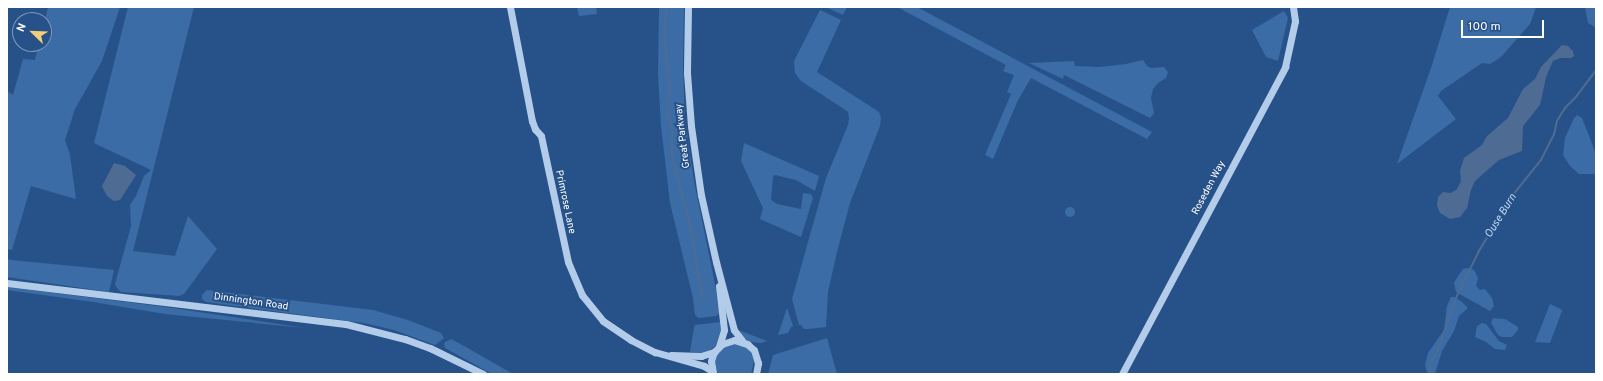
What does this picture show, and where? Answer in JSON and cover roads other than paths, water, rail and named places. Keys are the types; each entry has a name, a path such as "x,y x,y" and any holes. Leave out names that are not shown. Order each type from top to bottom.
{"street":[{"name":"Primrose Lane","path":"510,7 532,121 535,129 541,136 565,248 578,287 595,313 617,332 648,349 704,366 713,372"},
{"name":"Great Parkway","path":"688,7 687,72 691,126 701,194 716,262 734,330 743,342 751,346 756,354 758,363 757,373"},
{"name":"Roseden Way","path":"1122,374 1285,67 1295,21 1293,7"},
{"name":"Great Parkway","path":"714,352 719,346 724,330 716,262"},
{"name":"Dinnington Road","path":"7,283 346,324 380,332 424,346 483,374"},
{"path":"719,346 730,341 743,342"},
{"name":"Primrose Lane","path":"669,355 701,356 714,352"},
{"path":"713,372 711,361 714,352"}],"waterway":[{"path":"667,7 665,39 670,89 668,113 673,130 672,155 692,232 703,298"},
{"name":"Ouse Burn","path":"1429,374 1431,362 1436,354 1457,296 1479,251 1513,195 1541,160 1554,135 1557,121 1565,108 1576,97 1596,70"}]}
